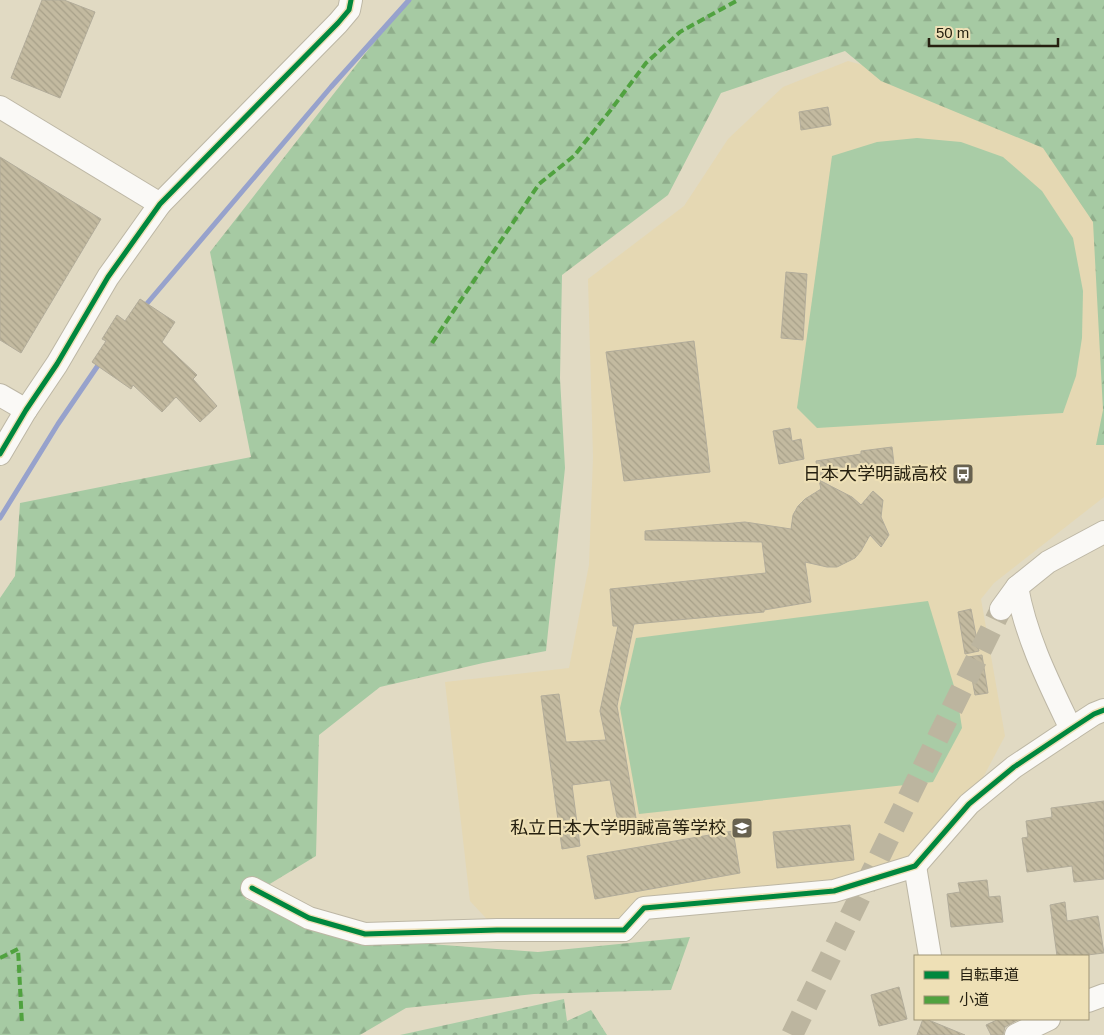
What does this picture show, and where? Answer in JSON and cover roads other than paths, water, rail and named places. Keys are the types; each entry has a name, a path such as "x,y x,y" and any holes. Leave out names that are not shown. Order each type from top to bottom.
{"street":[{"path":"0,454 26,410 57,364 108,277 160,204 338,23 349,10 351,0"},
{"path":"0,107 160,204"},
{"path":"0,395 26,410"},
{"path":"1001,609 1017,587 1048,562 1104,532"},
{"path":"1017,587 1023,618 1040,665 1071,729"},
{"path":"252,888 309,918 364,934 497,930 624,930 644,908 834,891 915,866 969,804 1014,767 1094,714 1104,710"},
{"path":"915,866 930,955"},
{"path":"1089,1001 1104,995"},
{"path":"1016,1035 1047,1020"}],"waterway":[{"path":"144,307 331,87 409,0"},
{"path":"0,518 58,424 101,361"}],"tunnel":[{"path":"792,1035 1001,609"}],"place":[{"name":"日本大学明誠高校","path":"963,474"},
{"name":"私立日本大学明誠高等学校","path":"742,828"}]}
